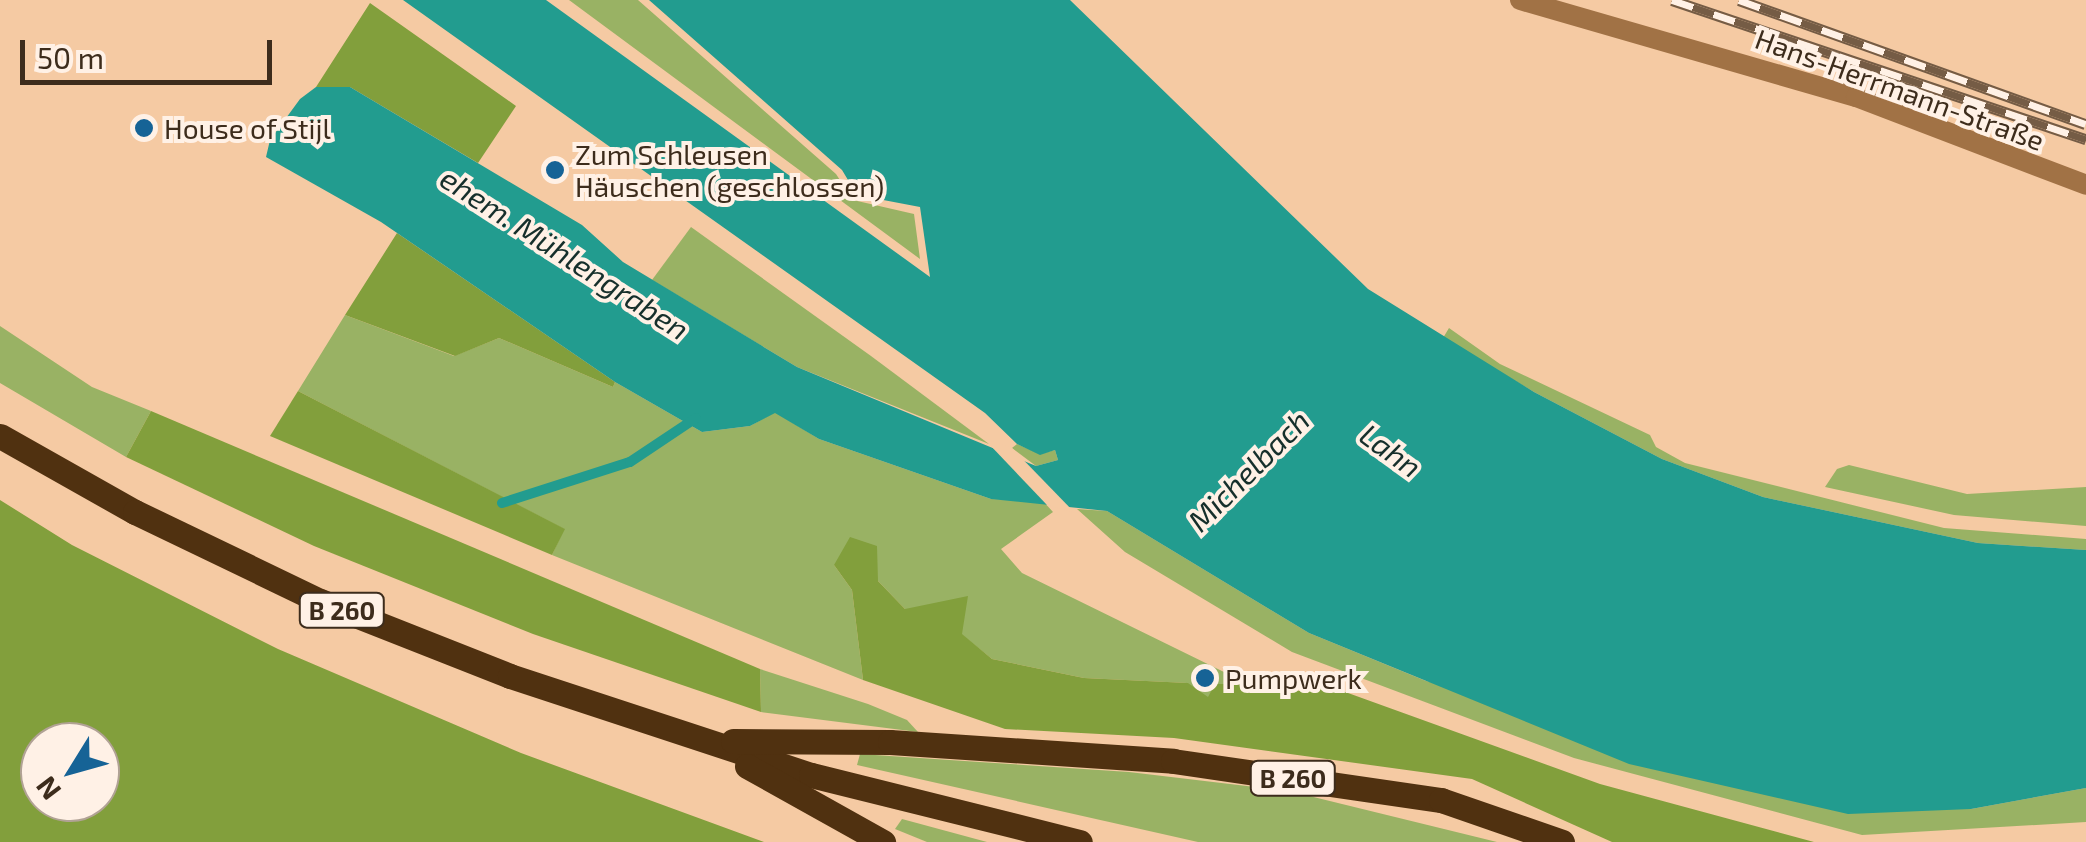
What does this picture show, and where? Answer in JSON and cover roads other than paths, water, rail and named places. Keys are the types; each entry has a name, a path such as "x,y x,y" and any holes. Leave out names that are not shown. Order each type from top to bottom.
{"main road":[{"name":"B 260","path":"0,436 135,512 320,601 703,742 1080,842"},
{"name":"B 260","path":"703,742 883,842"},
{"name":"B 260","path":"703,742 890,742 1173,760 1441,800 1562,842"}],"street":[{"name":"Hans-Herrmann-Straße","path":"1520,0 1856,96 2086,186"}],"water":[{"path":"403,0 546,0 930,277 920,207 857,195 842,170 649,0 1070,0 1368,289 1534,392 1662,459 1763,497 1978,543 2086,550 2086,788 1971,809 1848,814 1629,764 1309,633 1107,511 991,499 819,439 775,413 750,426 702,432 615,382 381,222 266,157 270,140 300,99 316,87 350,87 582,225 623,262 797,367 1036,466 1058,460 1055,450 1040,455 1017,444 985,413"}],"waterway":[{"path":"502,503 630,462 696,418"}],"railway":[{"path":"1672,0 2086,139"},
{"path":"1739,0 2086,124"}],"place":[{"name":"House of Stijl","path":"144,128"},
{"name":"Zum Schleusen Häuschen (geschlossen)","path":"555,170"},
{"name":"Pumpwerk","path":"1205,678"}],"water label":[{"name":"ehem. Mühlengraben","path":"565,253"},
{"name":"Lahn","path":"1391,450"},
{"name":"Michelbach","path":"1248,470"}]}
